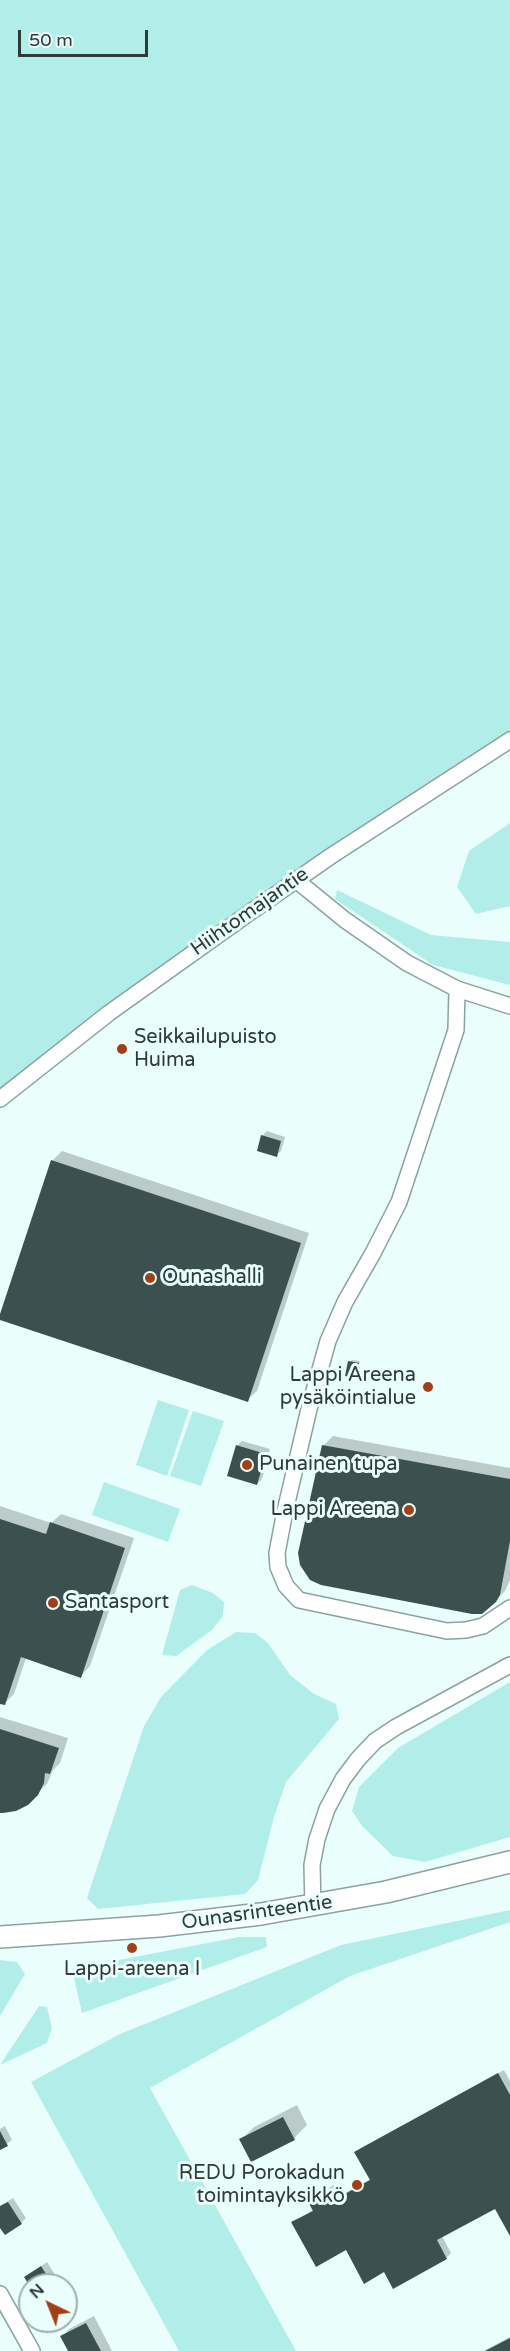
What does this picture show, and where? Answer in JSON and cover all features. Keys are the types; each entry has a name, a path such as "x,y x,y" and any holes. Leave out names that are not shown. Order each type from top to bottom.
{"street":[{"name":"Hiihtomajantie","path":"0,1099 109,1013 296,880 510,740"},
{"path":"296,880 345,920 407,963 457,989 510,1006"},
{"path":"457,989 456,1030 399,1202 374,1253 345,1302 328,1341 285,1511 277,1553 278,1567 286,1586 299,1600 447,1630 466,1630 483,1626 510,1608"},
{"path":"313,1907 312,1865 317,1839 327,1809 343,1779 358,1759 375,1741 396,1726 510,1665"},
{"name":"Ounasrinteentie","path":"0,1937 159,1926 313,1907 386,1893 510,1862"},
{"path":"0,2294 32,2351"}],"shaded area":[{"path":"0,0 510,0 510,740 331,856 0,1098"},
{"path":"510,823 510,906 476,914 457,887 469,851"},
{"path":"337,890 431,935 510,942 510,985 433,965 335,899"},
{"path":"158,1400 189,1410 167,1476 136,1465"},
{"path":"193,1411 224,1421 201,1486 170,1476"},
{"path":"104,1482 180,1509 168,1542 92,1515"},
{"path":"192,1585 213,1593 224,1602 223,1616 212,1630 176,1656 162,1655 180,1590"},
{"path":"236,1632 255,1633 268,1643 290,1675 314,1694 336,1704 339,1719 286,1782 274,1817 258,1880 245,1894 98,1909 87,1898 144,1726 161,1697 207,1650"},
{"path":"510,1682 510,1837 425,1862 393,1856 363,1827 352,1811 359,1787 398,1748"},
{"path":"510,1910 510,1922 350,1976 150,2088 296,2351 179,2351 31,2082 120,2034 341,1945"},
{"path":"239,1937 266,1937 267,1947 82,2013 72,1969"},
{"path":"0,1960 17,1962 25,1974 0,2016"},
{"path":"39,2006 47,2007 52,2028 47,2043 0,2065"}],"building":[{"path":"261,1135 281,1141 277,1157 257,1151"},
{"name":"Ounashalli","path":"51,1160 301,1243 248,1402 0,1320 0,1314"},
{"path":"348,1361 359,1363 356,1378 345,1376"},
{"name":"Punainen tupa","path":"236,1445 266,1454 257,1485 227,1476"},
{"name":"Lappi Areena","path":"322,1445 510,1479 510,1541 500,1595 496,1602 482,1614 472,1614 321,1585 310,1580 300,1565 298,1553"},
{"name":"Santasport","path":"0,1519 46,1534 50,1522 125,1548 81,1678 21,1657 5,1705 0,1704"},
{"path":"0,1729 59,1748 50,1774 45,1773 44,1783 38,1795 28,1805 16,1811 3,1813 0,1813"},
{"path":"498,2073 510,2095 510,2236 495,2209 437,2240 447,2259 393,2289 384,2272 364,2284 346,2250 316,2267 291,2222 313,2211 307,2200 328,2189 334,2200 370,2180 354,2152"},
{"path":"283,2117 295,2140 251,2162 239,2139"},
{"path":"0,2131 8,2146 0,2150"},
{"path":"8,2202 22,2224 5,2235 0,2228 0,2206"},
{"path":"41,2266 45,2273 30,2273"},
{"path":"86,2323 101,2351 68,2351 60,2336 66,2333 78,2333 78,2327"},
{"path":"510,2338 510,2351 485,2351"}],"place":[{"name":"Seikkailupuisto Huima","path":"122,1049"},
{"name":"Ounashalli","path":"150,1278"},
{"name":"Lappi Areena pysäköintialue","path":"428,1387"},
{"name":"Punainen tupa","path":"247,1465"},
{"name":"Lappi Areena","path":"409,1510"},
{"name":"Santasport","path":"53,1603"},
{"name":"Lappi-areena I","path":"132,1948"},
{"name":"REDU Porokadun toimintayksikkö","path":"357,2185"}]}
